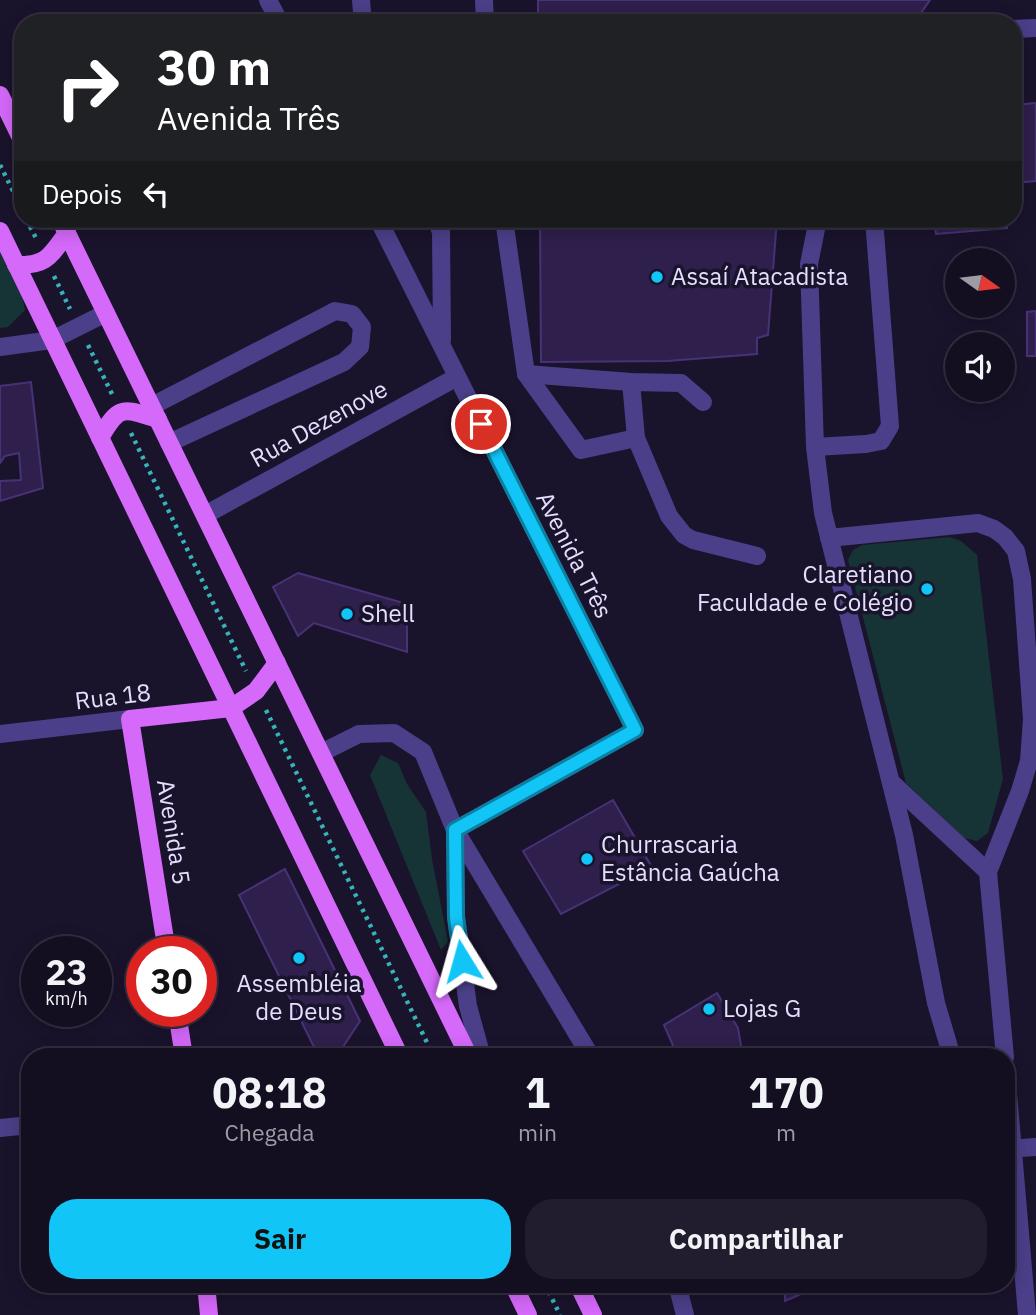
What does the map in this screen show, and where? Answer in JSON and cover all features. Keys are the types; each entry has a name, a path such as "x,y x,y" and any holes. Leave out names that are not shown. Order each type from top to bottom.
{"main road":[{"path":"0,95 14,124"},
{"path":"16,265 33,265 46,259 63,228"},
{"path":"65,228 465,1048"},
{"path":"0,232 396,1048"},
{"path":"100,438 114,415 120,412 155,413"},
{"path":"231,708 256,691 277,663"},
{"name":"Rua 18","path":"130,719 231,708"},
{"name":"Avenida 5","path":"130,719 164,936"},
{"path":"179,1027 183,1048"},
{"path":"207,1293 209,1315"},
{"path":"517,1293 528,1315"},
{"path":"582,1293 593,1315"}],"street":[{"name":"Avenida Três","path":"383,228 635,730 455,830"},
{"path":"439,228 442,346"},
{"path":"505,228 526,374 581,450 636,438"},
{"path":"816,228 810,264 815,447 823,513 904,835 936,1003 950,1048"},
{"path":"815,447 866,444 881,440 890,426 875,228"},
{"path":"155,413 335,311 352,314 362,327 360,347 344,362 169,443"},
{"path":"0,347 52,340 106,313"},
{"path":"526,374 681,383 703,402"},
{"name":"Rua Dezenove","path":"205,515 457,377"},
{"path":"631,382 636,438 668,516 693,540 757,556"},
{"path":"829,538 978,523 1005,537 1016,551 1022,579 1032,719 1029,761 988,872 1004,1048"},
{"name":"Rua 18","path":"0,734 130,719"},
{"path":"321,753 359,734 394,733 423,752 455,830 586,1048"},
{"path":"891,782 988,872"},
{"path":"904,835 909,820 914,815 925,812"},
{"path":"455,830 456,917 468,1006 480,1048"},
{"path":"0,1128 21,1126"},
{"path":"1015,1146 1036,1147"},
{"path":"1015,1208 1027,1315"},
{"path":"679,1293 685,1315"}],"path":[{"path":"0,165 14,193"},
{"path":"30,228 430,1048"},
{"path":"549,1293 560,1315"}],"green space":[{"path":"0,249 22,295 25,310 8,327 0,328"},
{"path":"950,537 961,541 977,555 1003,779 988,833 977,841 964,838 906,783 848,560 853,550 862,545"},
{"path":"381,755 398,763 407,784 426,812 448,942 441,950 370,775"}],"building":[{"path":"538,0 930,0 920,14 538,14"},
{"path":"1036,103 1036,181 1022,182 1022,104"},
{"name":"Assaí Atacadista","path":"540,228 776,228 768,335 757,338 757,354 667,361 541,362"},
{"path":"935,228 1007,228 936,234"},
{"path":"1036,311 1036,356 1027,356 1027,312"},
{"path":"31,382 43,488 0,501 0,481 21,480 19,453 5,456 0,463 0,386"},
{"name":"Shell","path":"298,573 407,604 407,652 314,623 298,636 273,587"},
{"name":"Churrascaria Estância Gaúcha","path":"613,800 652,867 561,914 523,851"},
{"name":"Assembléia de Deus","path":"285,869 360,1021 342,1048 317,1048 313,1045 239,895"},
{"name":"Lojas G","path":"717,993 738,1028 741,1048 674,1048 664,1025"},
{"path":"785,1293 804,1293 785,1301"}],"place":[{"name":"Assaí Atacadista","path":"657,277"},
{"name":"Claretiano Faculdade e Colégio","path":"927,589"},
{"name":"Shell","path":"347,614"},
{"name":"Churrascaria Estância Gaúcha","path":"587,859"},
{"name":"Assembléia de Deus","path":"299,958"},
{"name":"Lojas G","path":"709,1009"}],"route":[{"path":"462,961 456,917 455,830 635,730 481,424"}]}
